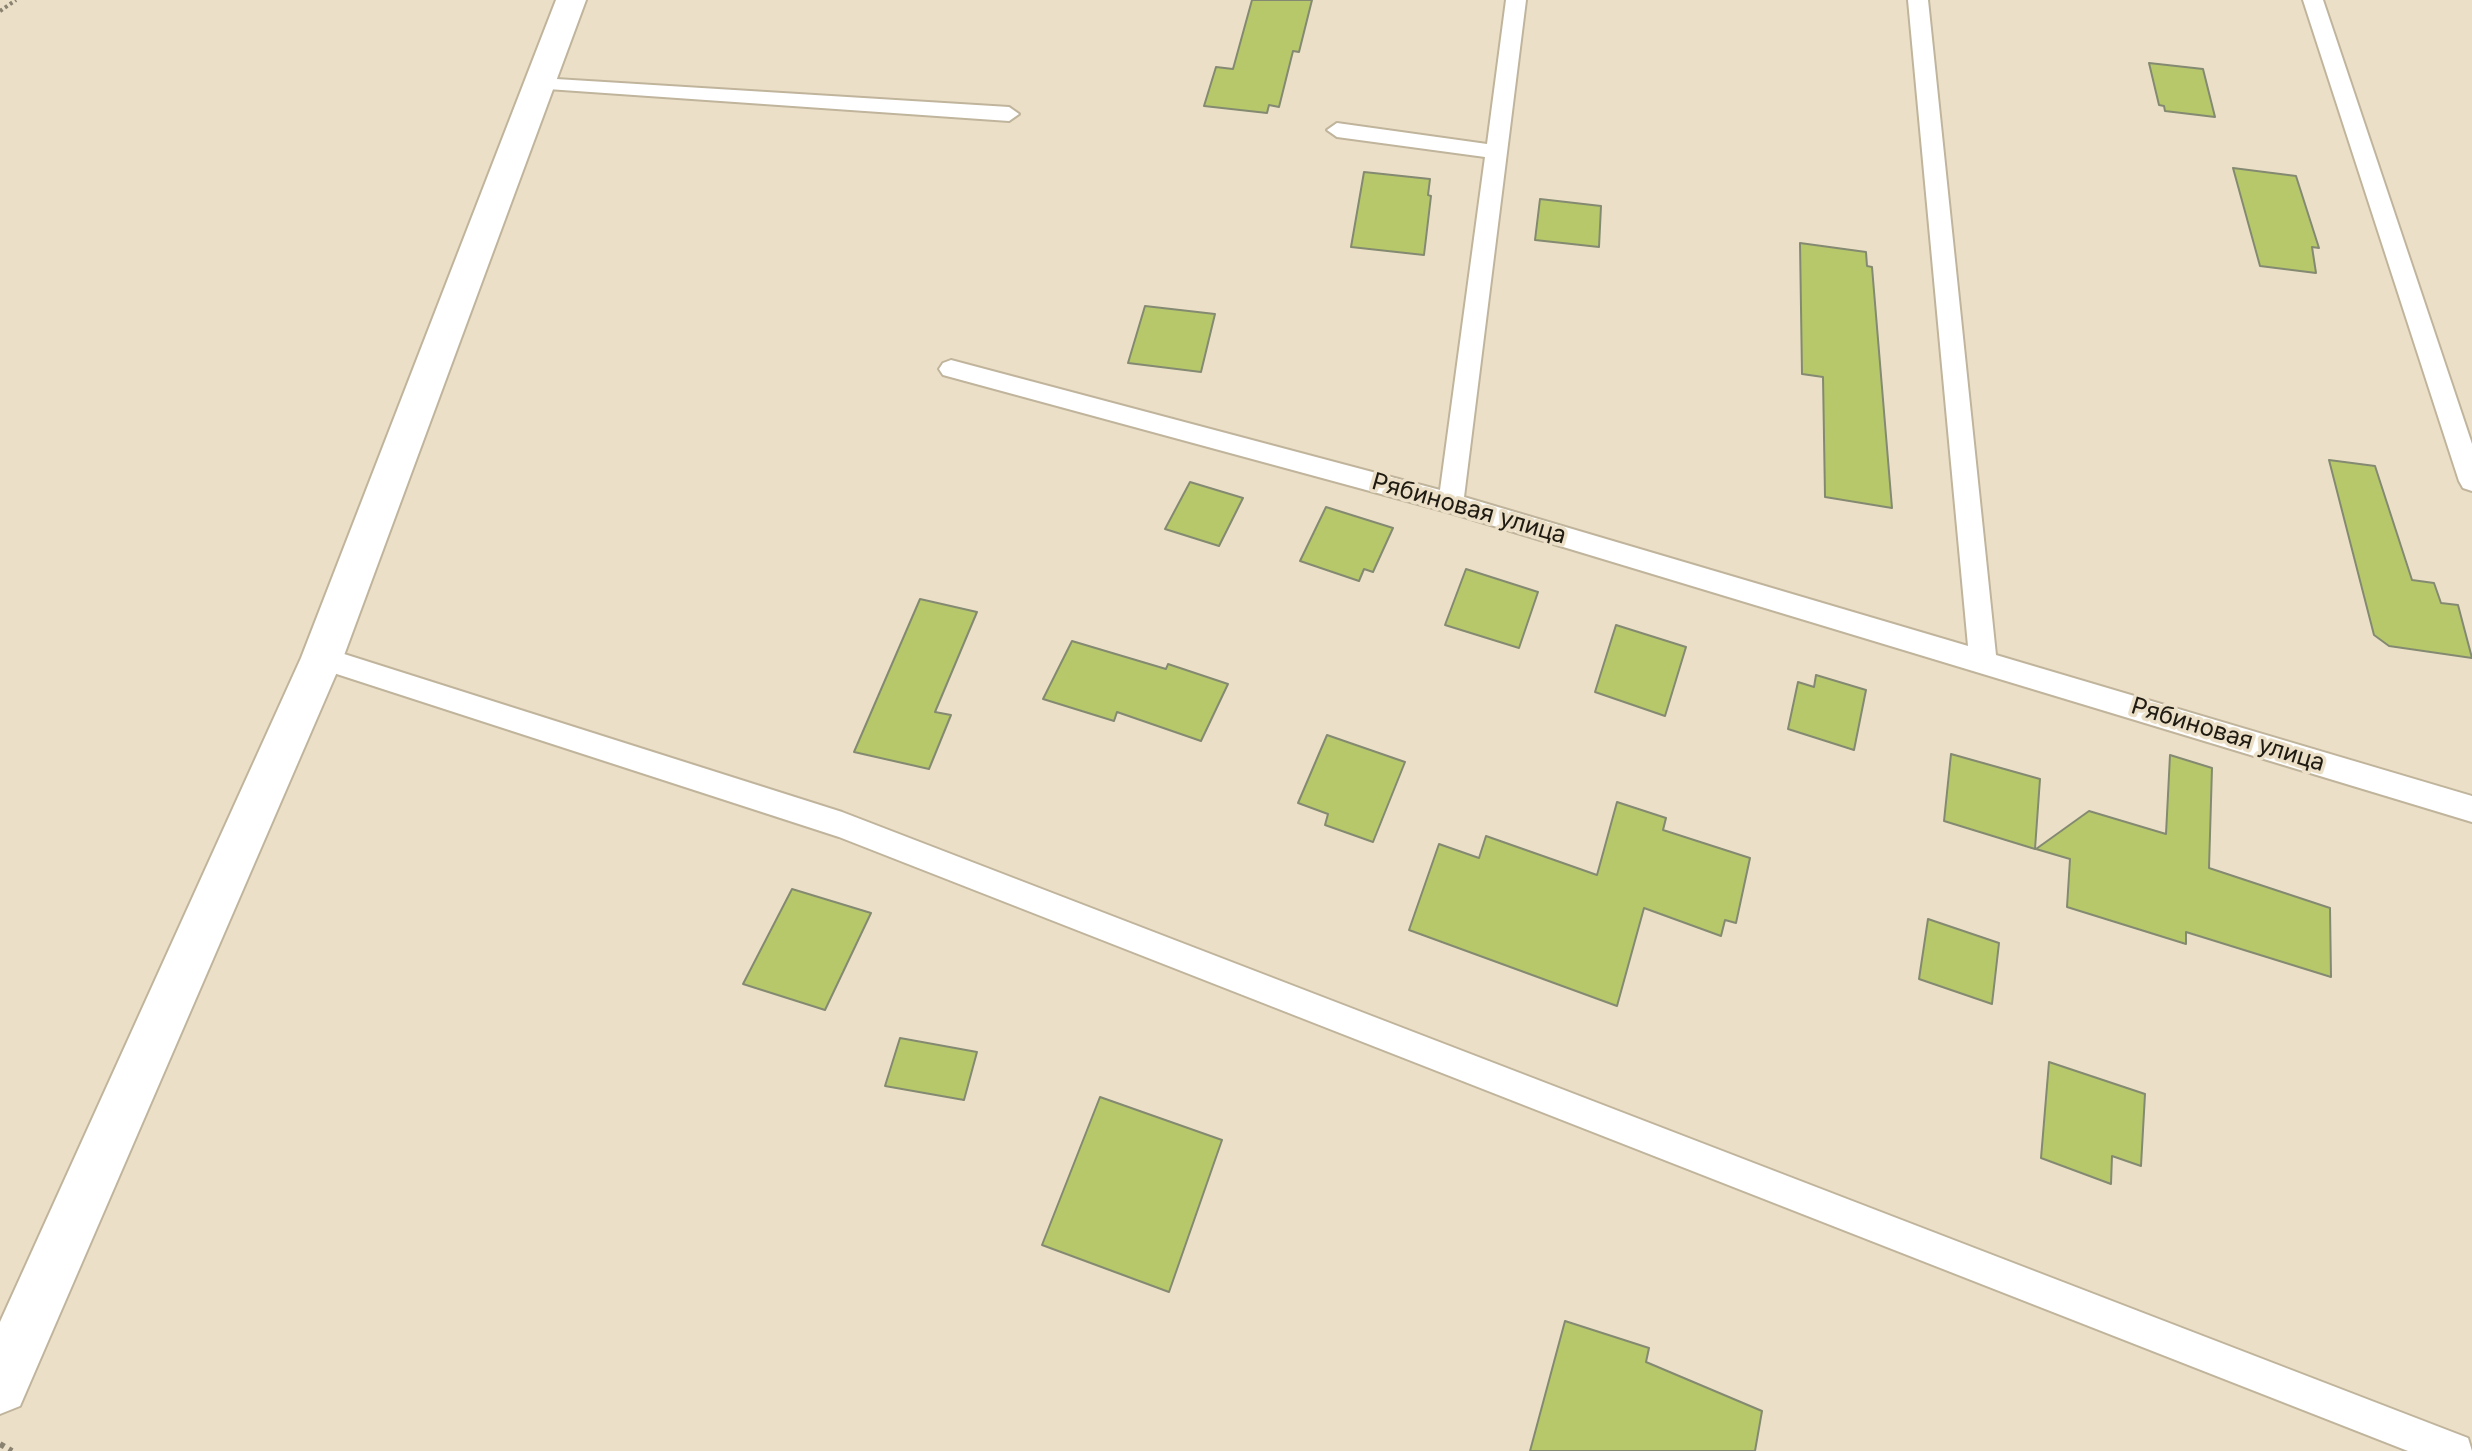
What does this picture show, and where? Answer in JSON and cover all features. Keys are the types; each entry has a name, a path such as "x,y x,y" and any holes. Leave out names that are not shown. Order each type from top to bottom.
{"street":[{"path":"0,1386 322,658 571,0"}],"lane":[{"path":"1451,503 1516,0"},
{"path":"1918,0 1983,662"},
{"path":"2313,0 2472,481"},
{"path":"540,84 1009,114"},
{"path":"1337,130 1496,152"},
{"name":"Рябиновая улица","path":"951,369 1451,503 2472,809"},
{"path":"322,658 842,825 2455,1451"}],"path":[{"path":"0,11 16,0"},
{"path":"0,1444 12,1451"}],"building":[{"path":"1252,0 1312,0 1299,52 1293,51 1279,107 1269,105 1267,113 1204,106 1216,67 1233,69"},
{"path":"2149,63 2203,69 2215,117 2165,111 2164,106 2159,105"},
{"path":"2233,168 2296,176 2319,248 2312,247 2316,273 2260,266"},
{"path":"1364,172 1430,179 1424,255 1351,247"},
{"path":"1540,199 1601,206 1599,247 1535,240"},
{"path":"1800,243 1866,252 1867,266 1872,267 1892,508 1825,497 1823,377 1802,374"},
{"path":"1145,306 1215,314 1201,372 1128,363"},
{"path":"2329,460 2375,466 2412,580 2434,583 2441,603 2458,605 2472,658 2389,646 2374,635"},
{"path":"1190,482 1243,498 1219,546 1165,529"},
{"path":"1326,507 1393,528 1373,572 1364,569 1359,581 1300,561"},
{"path":"1466,569 1538,592 1519,648 1445,625"},
{"path":"920,599 977,612 935,712 951,715 929,769 854,752"},
{"path":"1616,625 1686,647 1665,716 1595,692"},
{"path":"1072,641 1166,669 1168,664 1228,684 1201,741 1117,712 1114,721 1043,699"},
{"path":"1816,675 1866,690 1854,750 1788,729 1798,682 1814,687"},
{"path":"1327,735 1405,762 1373,842 1325,825 1328,814 1298,803"},
{"path":"1951,754 2040,779 2035,849 1944,821"},
{"path":"2170,755 2212,768 2209,868 2330,908 2331,977 2186,932 2186,944 2067,907 2070,859 2036,849 2089,811 2166,834"},
{"path":"1617,802 1666,818 1663,830 1750,858 1736,923 1725,920 1721,936 1644,908 1617,1006 1409,930 1439,844 1479,858 1486,836 1597,875"},
{"path":"792,889 871,913 825,1010 743,984"},
{"path":"1928,919 1999,943 1992,1004 1919,979"},
{"path":"900,1038 977,1052 964,1100 885,1086"},
{"path":"2049,1062 2145,1094 2141,1166 2112,1156 2111,1184 2041,1158"},
{"path":"1100,1097 1222,1140 1169,1292 1042,1245"},
{"path":"1565,1321 1649,1348 1646,1362 1762,1411 1755,1451 1530,1451"}]}
